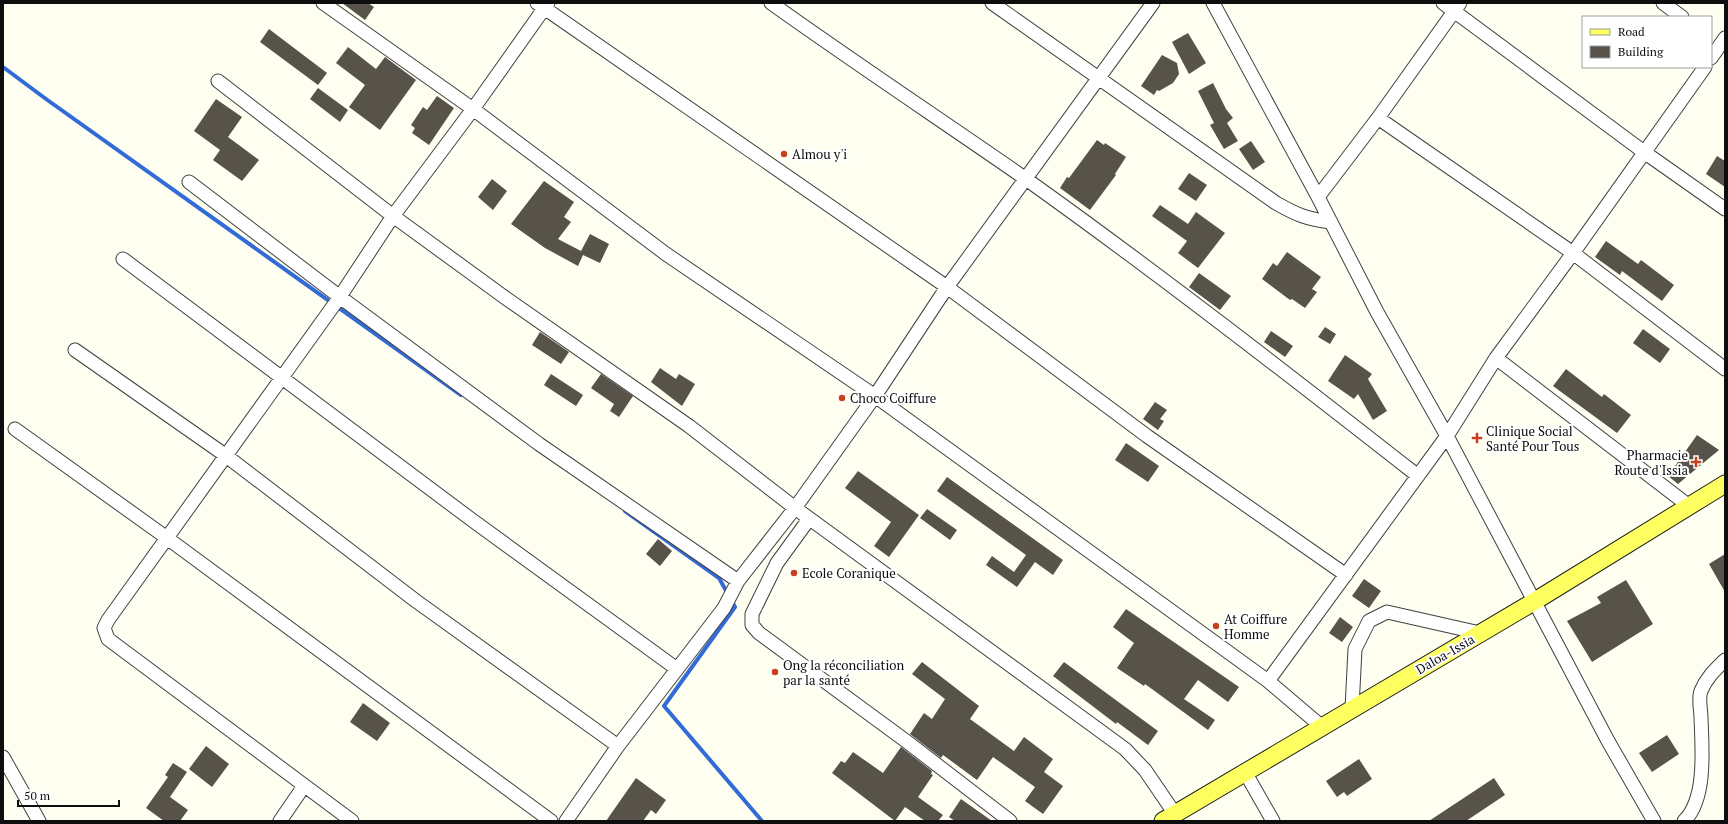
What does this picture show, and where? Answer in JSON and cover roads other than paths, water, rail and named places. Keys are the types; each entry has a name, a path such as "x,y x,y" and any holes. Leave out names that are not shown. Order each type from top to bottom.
{"main road":[{"name":"Daloa-Issia","path":"1169,818 1321,726 1535,601 1725,484"}],"street":[{"path":"323,3 473,109 666,254 875,396 1268,682 1321,726"},
{"path":"771,3 839,52 1026,179 1237,335 1418,476"},
{"path":"992,3 1293,213 1309,220 1331,222"},
{"path":"566,821 618,746 725,606 736,585 795,508 875,396 947,287 1153,3"},
{"path":"1213,3 1318,197 1377,312 1447,436 1608,740 1654,821"},
{"path":"1443,3 1457,7 1644,152 1725,208"},
{"path":"1663,3 1681,16"},
{"path":"352,821 108,639 104,628 108,620 225,454 340,298 393,216 473,109 543,5 947,287 1147,436 1346,575"},
{"path":"1318,197 1378,118 1457,7"},
{"path":"1712,56 1720,42"},
{"path":"1268,682 1447,436 1496,358 1573,253 1703,68"},
{"path":"218,81 393,216 507,299 689,426 809,519 1125,749 1144,770 1169,818"},
{"path":"1378,118 1573,253 1725,369"},
{"path":"189,182 340,298 539,444 736,585"},
{"path":"123,259 280,378 472,520 677,668"},
{"path":"75,350 225,454 416,601 618,746"},
{"path":"1496,358 1689,506"},
{"path":"15,429 167,538 551,821"},
{"path":"809,519 777,563 752,614 752,625 759,633 906,741 1010,821"},
{"path":"1352,708 1355,649 1369,621 1387,612 1480,633"},
{"path":"1684,821 1690,816 1698,795 1703,759 1700,692 1709,676 1725,660"},
{"path":"3,757 39,821"},
{"path":"1245,772 1273,821"},
{"path":"280,821 304,786"}],"waterway":[{"path":"3,67 461,395"},
{"path":"625,511 719,578 735,607 664,706 762,821"}],"place":[{"name":"Almou y'i","path":"784,154"},
{"name":"Choco Coiffure","path":"842,398"},
{"name":"Clinique Social Santé Pour Tous","path":"1477,438"},
{"name":"Pharmacie Route d'Issia","path":"1696,462"},
{"name":"Ecole Coranique","path":"794,573"},
{"name":"At Coiffure Homme","path":"1216,626"},
{"name":"Ong la réconciliation par la santé","path":"775,672"}]}
